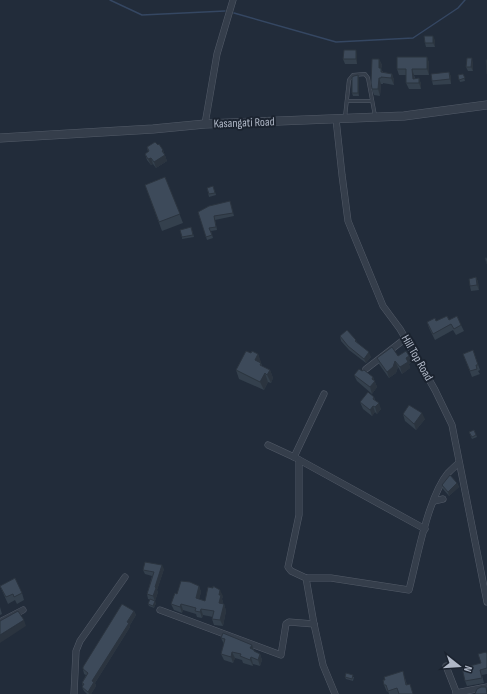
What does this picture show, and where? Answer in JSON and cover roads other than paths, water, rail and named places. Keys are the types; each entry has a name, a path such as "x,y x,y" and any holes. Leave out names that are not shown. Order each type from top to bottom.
{"street":[{"path":"205,124 217,54 233,0"},
{"name":"Kasangati Road","path":"0,138 205,124 404,116 487,105"},
{"name":"Hill Top Road","path":"336,119 348,221 383,306 406,338 452,424 487,602"},
{"path":"366,369 406,338"},
{"path":"324,394 296,459 299,515 288,566 291,571 306,578 331,578 409,590 436,493 447,474 459,463"},
{"path":"268,445 425,529"},
{"path":"434,501 443,499"},
{"path":"74,694 76,651 80,641 125,577"},
{"path":"306,578 314,624 324,665 335,694"},
{"path":"0,622 22,610"},
{"path":"160,610 281,655 286,624 289,622 314,624"},
{"path":"446,666 456,694 487,687"}],"lane":[{"path":"345,119 351,77 353,75 365,74 368,78 376,117"},
{"path":"347,101 372,101"}],"waterway":[{"path":"110,0 142,15 225,11"},
{"path":"234,13 336,42 413,38 458,8 465,0"}]}
